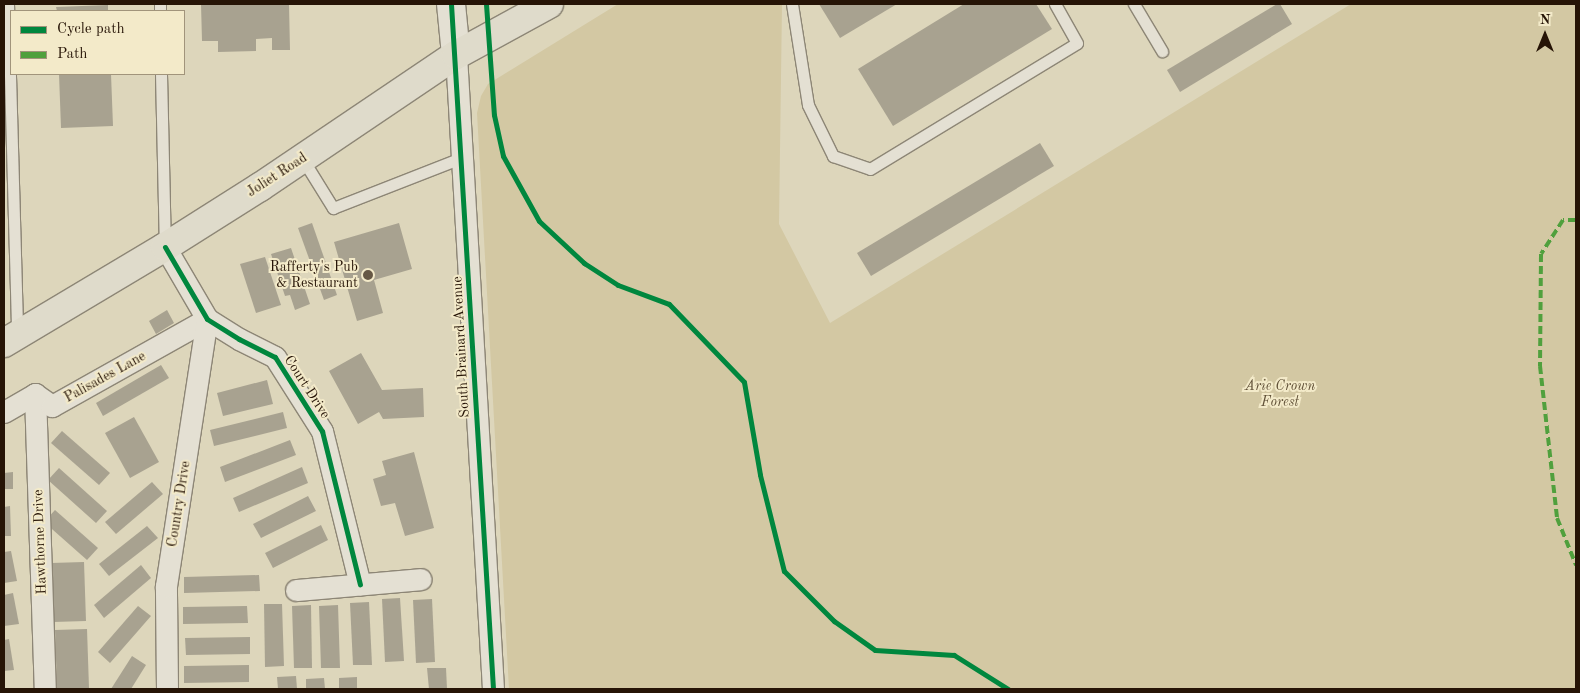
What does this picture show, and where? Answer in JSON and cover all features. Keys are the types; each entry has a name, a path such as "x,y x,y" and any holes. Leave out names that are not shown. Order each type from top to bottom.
{"main road":[{"name":"Joliet Road","path":"10,339 164,247 456,55 538,6"}],"street":[{"name":"South Brainard Avenue","path":"451,4 456,55 494,689"},
{"name":"Court Drive","path":"164,247 208,319 239,339 274,356 322,431 360,584"},
{"name":"Palisades Lane","path":"34,394 52,406 208,319"},
{"name":"Country Drive","path":"166,689 166,586 208,319"},
{"path":"4,412 34,394"},
{"name":"Hawthorne Drive","path":"34,394 45,689"},
{"path":"296,590 421,579"}],"lane":[{"path":"8,4 10,339"},
{"path":"792,4 808,105 833,156 870,169 1077,43 1054,4"},
{"path":"1134,4 1162,52"},
{"path":"161,75 164,247"},
{"path":"302,158 333,208 461,158"}],"green space":[{"name":"Arie Crown Forest","path":"618,4 782,4 779,224 830,323 1351,4 1576,4 1576,689 509,689 477,113 481,96 488,84"}],"building":[{"path":"201,4 289,4 290,50 272,50 272,38 256,39 256,51 218,52 218,41 202,41"},
{"path":"819,4 897,4 840,38"},
{"path":"964,4 1036,4 1052,29 893,126 858,69"},
{"path":"1277,4 1280,4 1292,24 1180,92 1167,70"},
{"path":"108,5 108,10 57,10 56,7"},
{"path":"59,75 111,75 113,126 61,128"},
{"path":"1040,143 1054,166 871,276 857,253"},
{"path":"312,223 337,295 324,300 298,228"},
{"name":"Rafferty's Pub & Restaurant","path":"399,223 412,269 374,280 383,313 357,321 334,242"},
{"path":"291,248 310,304 295,310 290,295 285,296 271,254"},
{"path":"265,257 281,305 256,313 240,264"},
{"path":"167,310 174,323 156,334 149,321"},
{"path":"361,353 382,390 423,388 424,417 383,419 379,412 358,424 329,371"},
{"path":"161,365 169,378 103,416 96,403"},
{"path":"267,380 273,404 223,416 217,393"},
{"path":"283,412 287,428 214,446 210,430"},
{"path":"134,417 159,462 130,478 105,433"},
{"path":"62,431 110,473 99,485 51,443"},
{"path":"290,440 296,455 225,482 220,467"},
{"path":"414,452 434,528 405,536 395,503 381,506 373,479 386,475 382,461"},
{"path":"302,467 308,483 239,512 233,498"},
{"path":"59,468 107,511 96,523 48,480"},
{"path":"13,472 13,489 4,489 4,473"},
{"path":"152,482 163,494 116,534 105,522"},
{"path":"308,496 316,511 261,538 253,524"},
{"path":"10,506 11,536 4,536 4,507"},
{"path":"55,510 98,548 87,560 44,522"},
{"path":"321,525 328,540 273,568 265,553"},
{"path":"147,526 158,538 109,576 99,564"},
{"path":"11,551 17,581 4,583 4,552"},
{"path":"84,562 86,621 53,622 51,563"},
{"path":"141,565 151,578 104,618 94,605"},
{"path":"259,575 260,591 184,593 184,577"},
{"path":"13,593 19,624 4,626 4,595"},
{"path":"400,598 404,661 385,662 382,599"},
{"path":"432,599 435,662 416,663 413,600"},
{"path":"369,602 372,665 353,665 350,603"},
{"path":"264,604 282,604 284,666 265,667"},
{"path":"311,605 312,668 294,668 292,606"},
{"path":"338,605 340,668 321,668 319,606"},
{"path":"138,606 151,616 110,663 98,652"},
{"path":"247,606 248,623 183,624 183,607"},
{"path":"87,629 89,688 57,689 55,630"},
{"path":"250,637 250,654 186,655 185,638"},
{"path":"9,639 14,670 4,671 4,640"},
{"path":"132,656 146,665 131,689 111,689"},
{"path":"249,665 249,682 184,683 184,666"},
{"path":"427,668 446,668 447,689 429,689"},
{"path":"296,676 297,689 278,689 277,677"},
{"path":"357,677 357,689 339,689 339,678"},
{"path":"324,678 325,689 306,689 306,679"}],"marked path":[{"path":"1576,220 1563,220 1541,254 1540,366 1557,518 1576,565"}],"cycle path":[{"path":"451,4 493,689"},
{"path":"486,4 494,115 503,156 539,221 584,263 618,285 669,304 744,382 760,475 784,571 834,621 875,650 954,655 1008,689"},
{"path":"165,247 207,319 239,339 275,357 322,431 360,584"}],"place":[{"name":"Rafferty's Pub & Restaurant","path":"368,275"}]}
